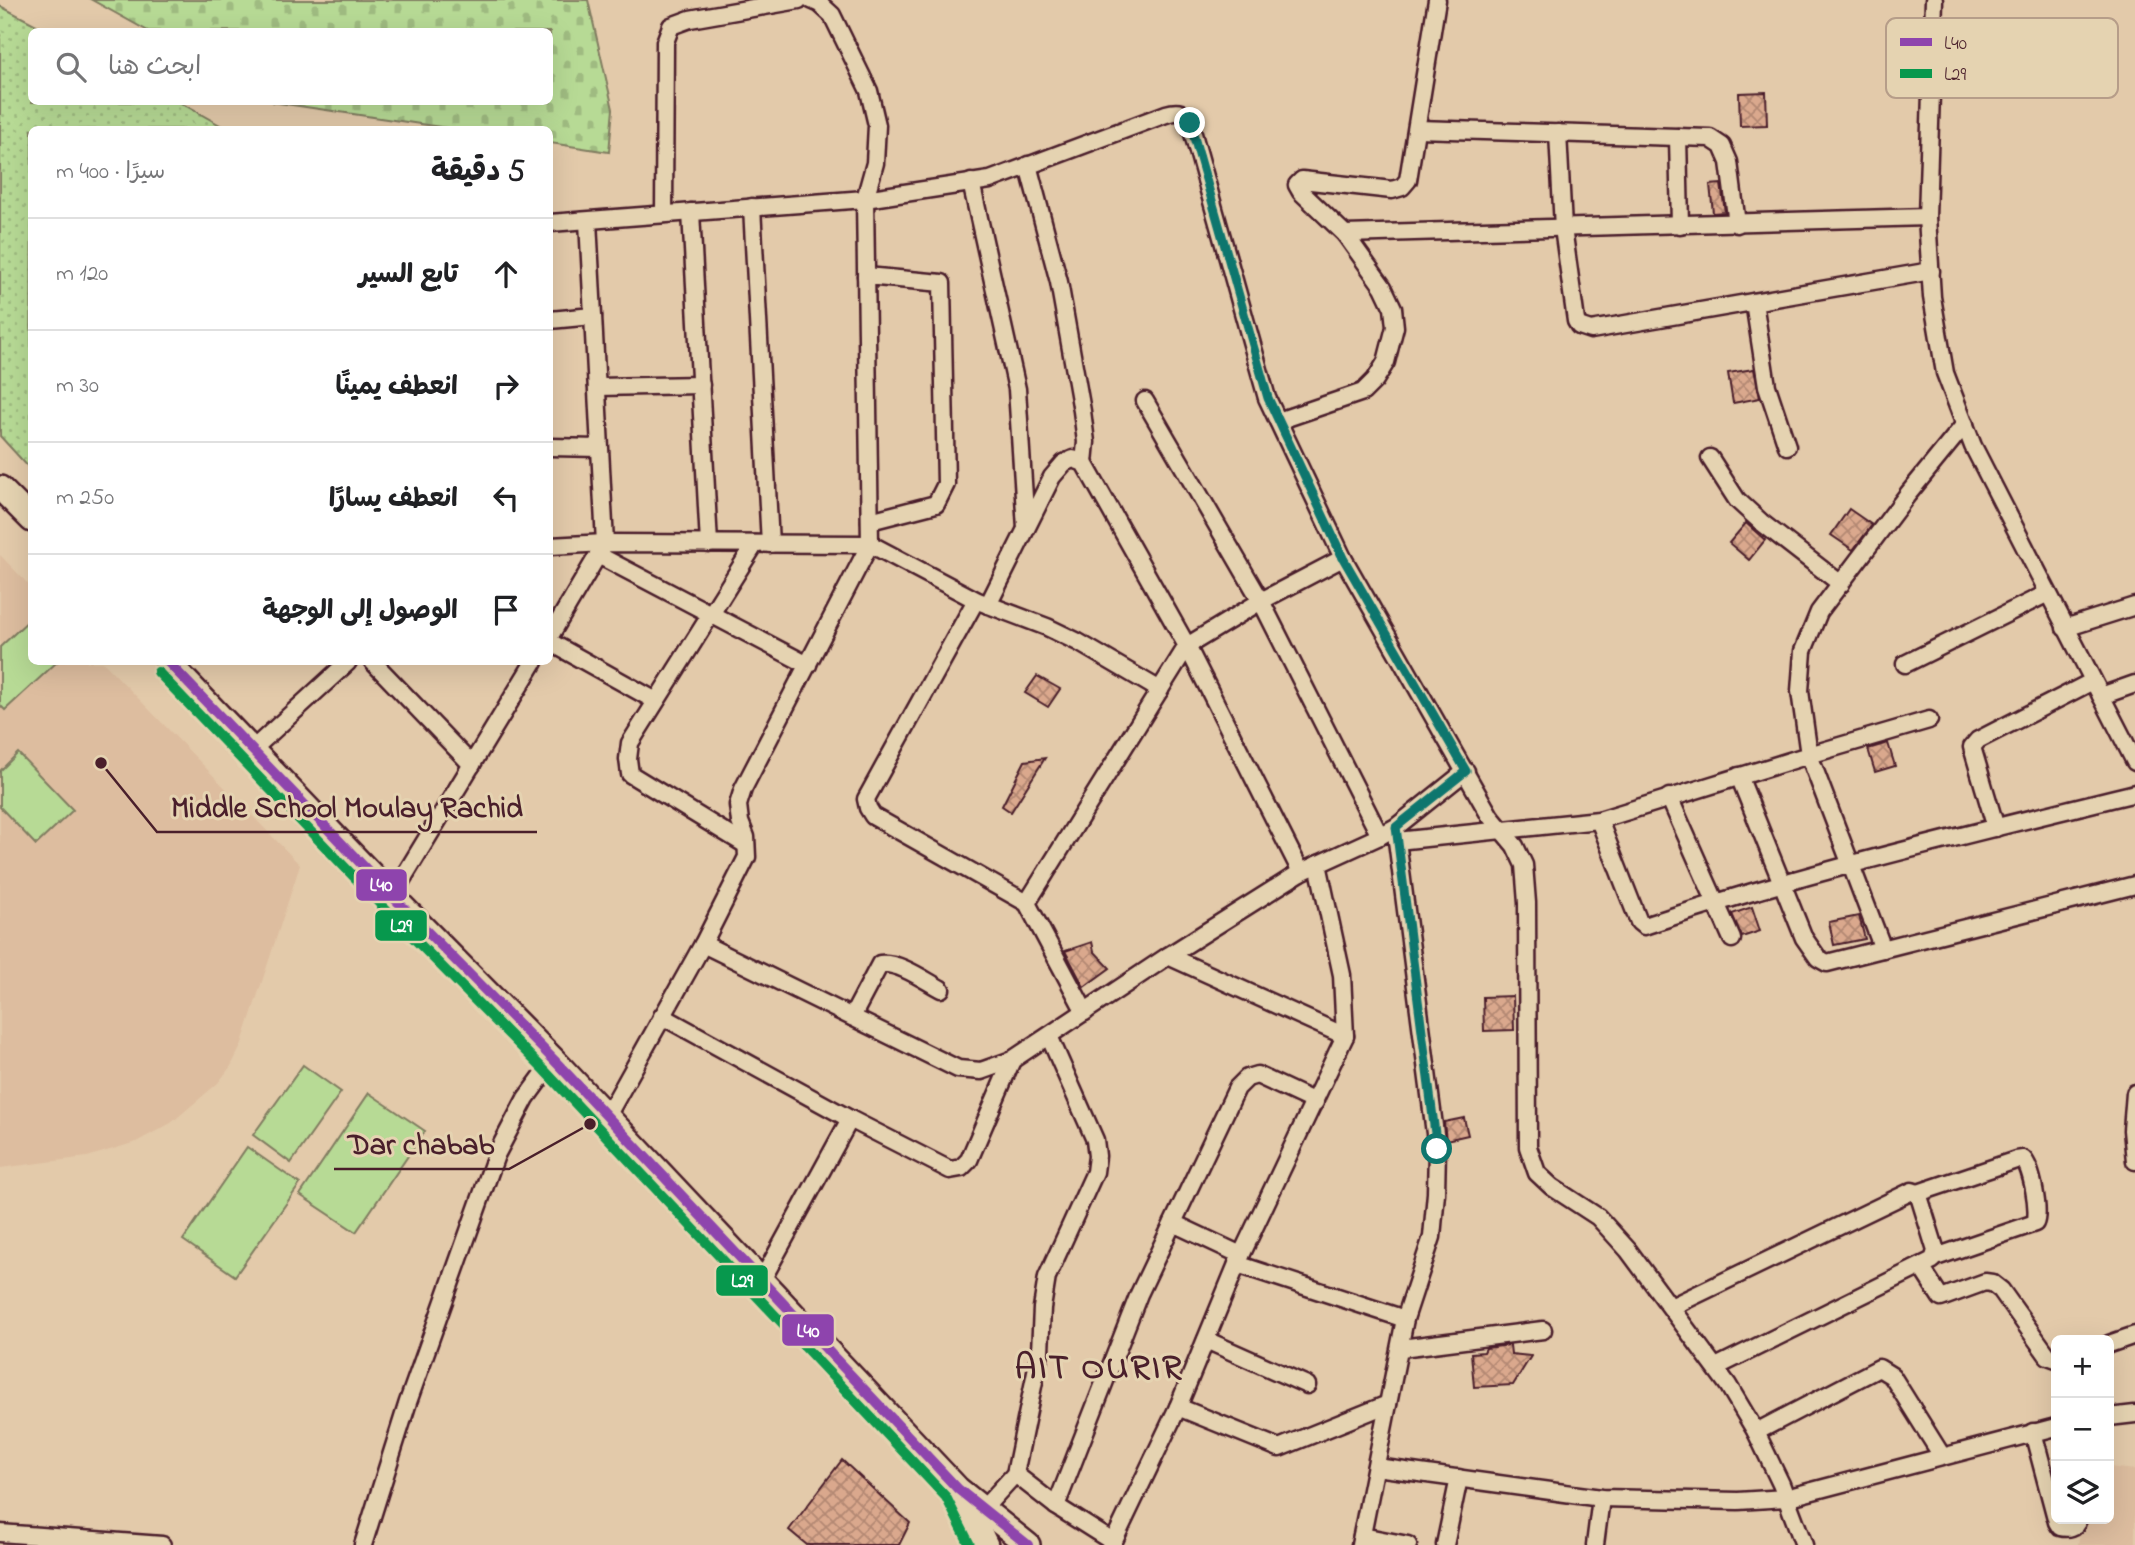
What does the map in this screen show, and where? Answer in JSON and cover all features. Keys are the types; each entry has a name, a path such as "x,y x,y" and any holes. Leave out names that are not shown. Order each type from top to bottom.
{"main road":[{"path":"0,488 28,516"},
{"path":"171,665 392,896 554,1059 958,1489 1028,1545"},
{"path":"958,1489 986,1545"}],"street":[{"path":"664,214 665,42 671,26 690,19 799,0"},
{"path":"607,1116 703,944 747,857 738,806 743,789 870,544 865,199 875,163 877,125 869,90 832,15 811,0"},
{"path":"1278,421 1363,392 1375,380 1385,362 1395,327 1393,307 1383,287 1345,234 1297,185 1302,180 1392,190 1402,187 1408,180 1437,0"},
{"path":"1933,18 1934,0"},
{"path":"1931,98 1927,217 1931,271 1945,373 1973,446 2135,761"},
{"path":"553,223 865,199 990,180 1166,114 1177,111 1185,114 1190,123 1268,398 1278,421 1343,558 1490,816 1515,846 1524,865 1527,903 1528,1147 1537,1173 1552,1187 1598,1216 1628,1250 1716,1367 1756,1432 1786,1498 1803,1545"},
{"path":"1417,129 1710,138 1722,146 1728,162 1737,224"},
{"path":"1558,133 1563,228 1576,321 1584,329 1591,330 1931,271"},
{"path":"1678,137 1680,225"},
{"path":"1028,165 1059,282 1082,411 1086,442 1084,463 1187,646 1301,872"},
{"path":"971,182 1017,389 1027,529"},
{"path":"746,845 630,774 628,759 630,743 656,701 711,614 762,544 752,207"},
{"path":"691,212 709,544"},
{"path":"1345,234 1927,217"},
{"path":"553,631 602,549 597,387 587,221"},
{"path":"866,276 942,283 946,471 946,484 936,504 870,520"},
{"path":"1754,302 1767,386 1787,446"},
{"path":"553,320 593,316"},
{"path":"597,387 701,385"},
{"path":"1144,401 1261,601 1380,836"},
{"path":"1883,949 1809,755 1800,691 1803,651 1819,612 1965,424"},
{"path":"553,447 599,449"},
{"path":"1710,458 1737,500 1841,584"},
{"path":"1084,463 1073,459 1064,463 1052,477 1027,529 866,799 873,816 1027,903 1085,1012"},
{"path":"553,547 602,549 709,544 870,544 982,603 1079,642 1160,690"},
{"path":"602,549 711,614 808,665"},
{"path":"1027,903 1187,646 1261,601 1343,558"},
{"path":"1905,664 2048,593"},
{"path":"2066,628 2135,606"},
{"path":"553,644 656,701"},
{"path":"252,750 345,665"},
{"path":"376,665 472,765"},
{"path":"392,896 532,665"},
{"path":"1996,828 1972,747 1978,740 2097,689 2135,684"},
{"path":"703,944 958,1069 981,1071 1012,1060 1168,956 1301,872 1380,836 1501,831 1598,820 1929,720"},
{"path":"1396,834 1466,771"},
{"path":"1739,776 1804,937 1818,958 1827,963 2135,885"},
{"path":"1598,820 1639,922 1644,926 1716,902 1852,864 2135,793"},
{"path":"1669,797 1731,939"},
{"path":"1396,834 1437,1149 1436,1193 1432,1237 1405,1319 1361,1541 1408,1545"},
{"path":"1015,1474 1056,1506 1113,1544 1178,1407 1239,1259 1345,1036 1342,975 1318,864"},
{"path":"1168,956 1345,1036"},
{"path":"852,1017 880,964 895,966 941,989"},
{"path":"662,1016 850,1119 950,1170 961,1168 969,1160 1012,1060"},
{"path":"983,1509 1015,1474 1040,1352 1047,1277 1095,1172 1097,1156 1094,1140 1049,1036"},
{"path":"363,1545 408,1402 496,1156 526,1098 554,1059"},
{"path":"1056,1506 1139,1294 1237,1088 1247,1078 1257,1075 1315,1102"},
{"path":"2135,1093 2132,1130 2135,1161"},
{"path":"762,1280 850,1119"},
{"path":"1671,1307 1912,1191 1918,1193 2016,1160 2023,1159 2030,1169 2037,1218 2035,1223 1936,1257 1921,1267 1716,1367"},
{"path":"1918,1193 1936,1257"},
{"path":"1173,1223 1239,1259 1405,1319"},
{"path":"1921,1267 1941,1298 1985,1282 1992,1283 2001,1290 2051,1357"},
{"path":"1401,1348 1544,1330"},
{"path":"2114,1341 2135,1335"},
{"path":"1206,1340 1307,1385"},
{"path":"1756,1432 1879,1368 1892,1376 1942,1457"},
{"path":"1178,1407 1279,1448 1388,1404"},
{"path":"2114,1416 2135,1414"},
{"path":"1376,1467 1601,1498 1738,1501 1786,1498 2051,1428"},
{"path":"2033,1432 2051,1500"},
{"path":"1445,1545 1460,1478"},
{"path":"1595,1545 1601,1498"},
{"path":"2058,1524 2060,1527 2070,1528 2076,1524"},
{"path":"0,1533 162,1545"}],"shaded area":[{"path":"0,555 28,584 28,665 106,665 300,865 241,1046 218,1083 171,1123 136,1142 87,1157 0,1168"},
{"path":"2114,1468 2135,1470 2135,1545 2078,1545 2081,1524 2114,1524"}],"green space":[{"path":"92,0 588,0 613,109 609,152 553,143 553,126 434,126 292,105 553,105 553,28 143,28"},
{"path":"0,6 42,28 28,28 28,105 184,105 222,126 28,126 28,467 0,436"},
{"path":"28,621 28,665 54,665 5,710 0,705 0,647"},
{"path":"18,753 73,810 36,845 0,807 0,771"},
{"path":"303,1065 341,1092 291,1163 253,1135"},
{"path":"369,1093 425,1131 356,1232 300,1195"},
{"path":"247,1147 300,1184 235,1276 183,1240"}],"building":[{"path":"1766,92 1767,125 1740,126 1739,93"},
{"path":"1721,184 1725,212 1713,213 1710,185"},
{"path":"1754,369 1760,398 1733,403 1728,373"},
{"path":"1849,509 1872,525 1853,550 1831,535"},
{"path":"1746,523 1765,540 1749,560 1729,543"},
{"path":"1037,676 1060,689 1048,707 1025,693"},
{"path":"1888,743 1895,766 1875,772 1868,749"},
{"path":"1045,758 1011,812 1002,806 1025,761"},
{"path":"1752,907 1760,931 1742,937 1732,914"},
{"path":"1859,916 1865,939 1834,945 1829,922"},
{"path":"1092,942 1094,951 1110,968 1084,987 1065,951"},
{"path":"1513,996 1514,1030 1484,1031 1483,997"},
{"path":"1464,1118 1468,1135 1446,1140 1444,1122"},
{"path":"1510,1345 1511,1354 1531,1356 1513,1385 1474,1387 1471,1353"},
{"path":"842,1460 910,1523 899,1545 807,1545 789,1530"}],"transit line":[{"name":"L40","path":"171,665 392,896 554,1060 958,1489 1028,1545"},
{"name":"L29","path":"158,672 382,906 544,1070 946,1497 970,1545"}],"place":[{"name":"Middle School Moulay Rachid","path":"101,763"},
{"name":"Dar chabab","path":"590,1124"}],"district":[{"name":"AIT OURIR","path":"1099,1366"}],"route":[{"path":"1190,123 1268,398 1343,558 1466,771 1396,827 1437,1149"}]}
